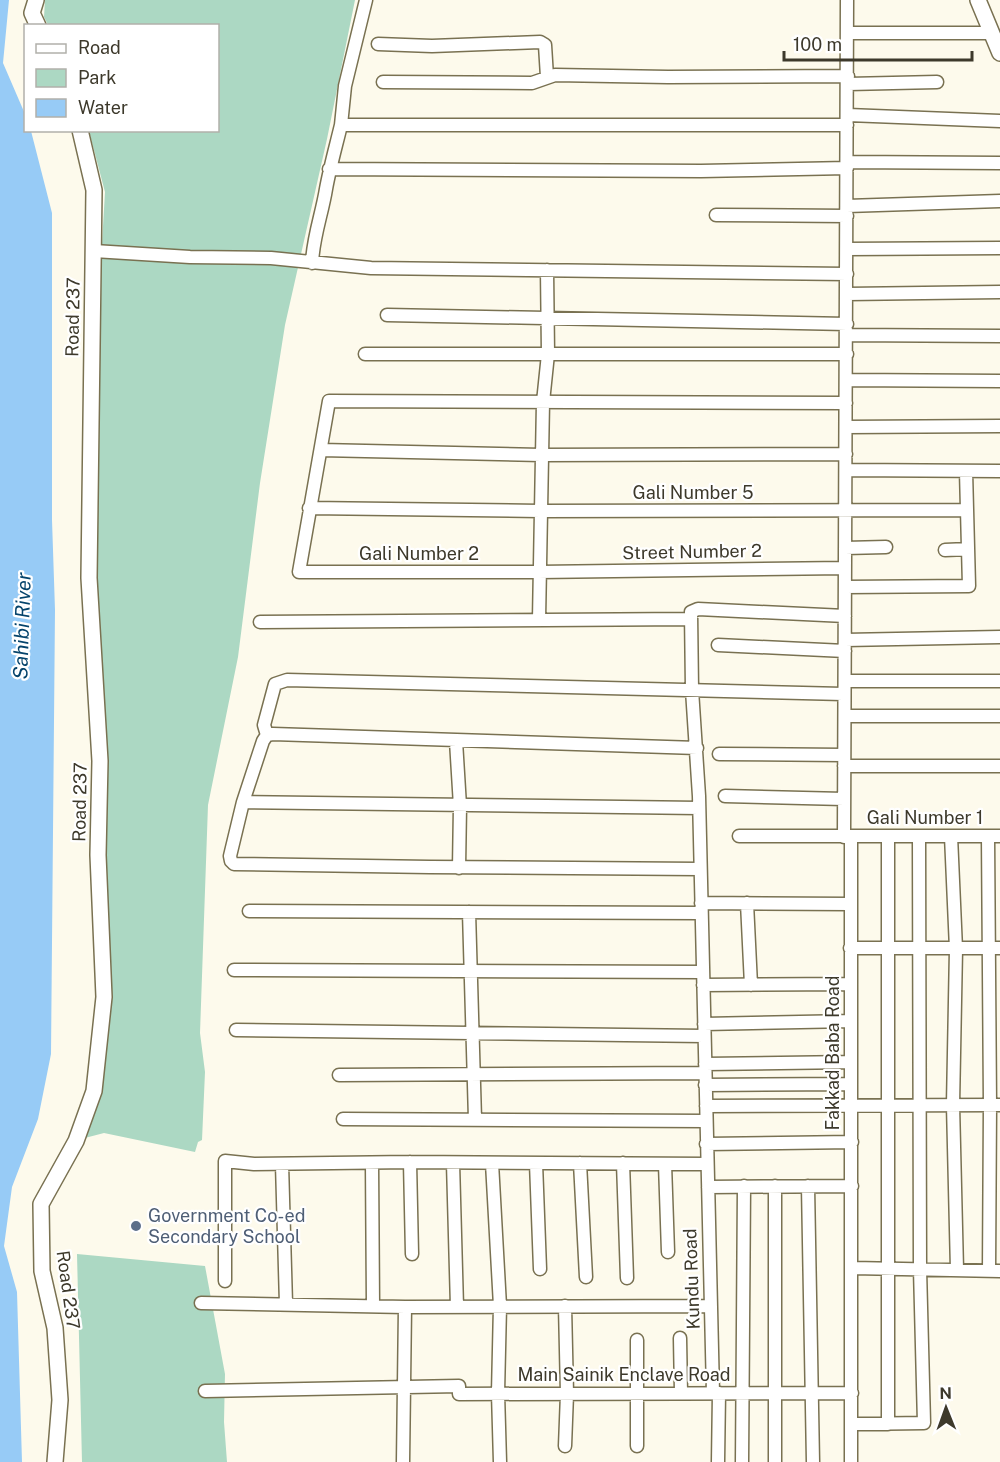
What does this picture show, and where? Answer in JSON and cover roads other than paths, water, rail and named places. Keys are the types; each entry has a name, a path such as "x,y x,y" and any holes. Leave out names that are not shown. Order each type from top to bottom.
{"street":[{"path":"36,0 32,13 37,24"},
{"path":"312,263 313,243 329,169 342,124 345,86 366,0"},
{"name":"Fakkad Baba Road","path":"847,0 844,799 850,904 853,1268 851,1462"},
{"path":"978,0 1000,53"},
{"path":"847,33 992,33"},
{"path":"378,44 432,46 540,42 545,45 547,77"},
{"path":"384,82 538,83 555,75 937,82"},
{"path":"342,124 1000,121"},
{"name":"Road 237","path":"55,1462 60,1400 55,1328 42,1271 41,1204 76,1141 94,1091 104,997 98,855 100,761 89,578 94,190 80,132"},
{"path":"329,169 656,171 1000,163"},
{"path":"716,215 847,211 1000,201"},
{"path":"847,249 1000,248"},
{"path":"94,251 190,257 271,258 371,268 847,274"},
{"path":"538,620 541,455 549,318 547,270"},
{"path":"847,294 1000,292"},
{"path":"387,315 549,318 1000,336"},
{"path":"365,354 846,354"},
{"path":"846,380 1000,381"},
{"path":"309,508 329,401 846,403"},
{"path":"846,427 1000,426"},
{"path":"321,450 541,455 846,454"},
{"path":"846,470 1000,471"},
{"path":"845,587 969,586 966,471"},
{"name":"Gali Number 5","path":"309,508 540,511 967,510"},
{"name":"Gali Number 2","path":"309,508 299,572 539,572"},
{"path":"846,548 886,547"},
{"path":"945,550 968,549"},
{"name":"Street Number 2","path":"539,572 845,568"},
{"path":"260,622 691,619 691,612 698,609 845,616"},
{"name":"Kundu Road","path":"691,619 692,690 699,808 711,1306 718,1462"},
{"path":"718,645 845,645 1000,637"},
{"path":"267,735 264,725 274,684 287,680 692,690 1000,681"},
{"path":"844,716 1000,716"},
{"path":"697,748 267,735 243,802 230,856 234,864 700,869"},
{"path":"456,741 460,806 459,868"},
{"path":"719,754 1000,766"},
{"path":"725,796 844,799"},
{"path":"243,802 699,808"},
{"name":"Gali Number 1","path":"739,836 994,836"},
{"path":"852,1424 924,1424 920,1269 919,836"},
{"path":"951,836 956,949 953,1106 957,1270"},
{"path":"853,1268 995,1271 994,836"},
{"path":"888,837 888,1424"},
{"path":"249,911 469,912 701,908 747,903 850,904"},
{"path":"747,903 751,985"},
{"path":"469,912 475,1119"},
{"path":"850,948 994,948"},
{"path":"234,970 703,972"},
{"path":"703,986 850,984"},
{"path":"236,1030 472,1033 704,1030 851,1021"},
{"path":"705,1074 851,1062"},
{"path":"339,1075 705,1074 851,1084"},
{"path":"706,1106 995,1106"},
{"path":"343,1119 706,1121"},
{"path":"706,1144 852,1142"},
{"path":"225,1281 225,1161 282,1164 410,1162 707,1164"},
{"path":"410,1162 412,1254"},
{"path":"372,1163 373,1306"},
{"path":"453,1163 457,1307"},
{"path":"492,1163 500,1306 498,1394 500,1462"},
{"path":"536,1163 540,1269"},
{"path":"580,1163 586,1277"},
{"path":"623,1163 627,1278"},
{"path":"282,1164 286,1304"},
{"path":"664,1164 668,1252"},
{"path":"742,1462 744,1186"},
{"path":"775,1186 775,1462"},
{"path":"808,1186 813,1462"},
{"path":"708,1187 852,1186"},
{"path":"201,1303 405,1307 711,1306"},
{"path":"565,1306 567,1394 565,1446"},
{"path":"403,1462 405,1307"},
{"path":"680,1338 681,1393"},
{"path":"637,1340 637,1446"},
{"name":"Main Sainik Enclave Road","path":"405,1387 459,1386 459,1394 852,1393"},
{"path":"206,1391 405,1387"}],"water":[{"name":"Sahibi River","path":"0,0 9,0 3,63 24,112 24,132 31,132 52,213 52,520 55,610 51,1054 38,1119 12,1187 4,1246 17,1292 22,1462 0,1462"}],"place":[{"name":"Government Co-ed Secondary School","path":"136,1226"}]}
